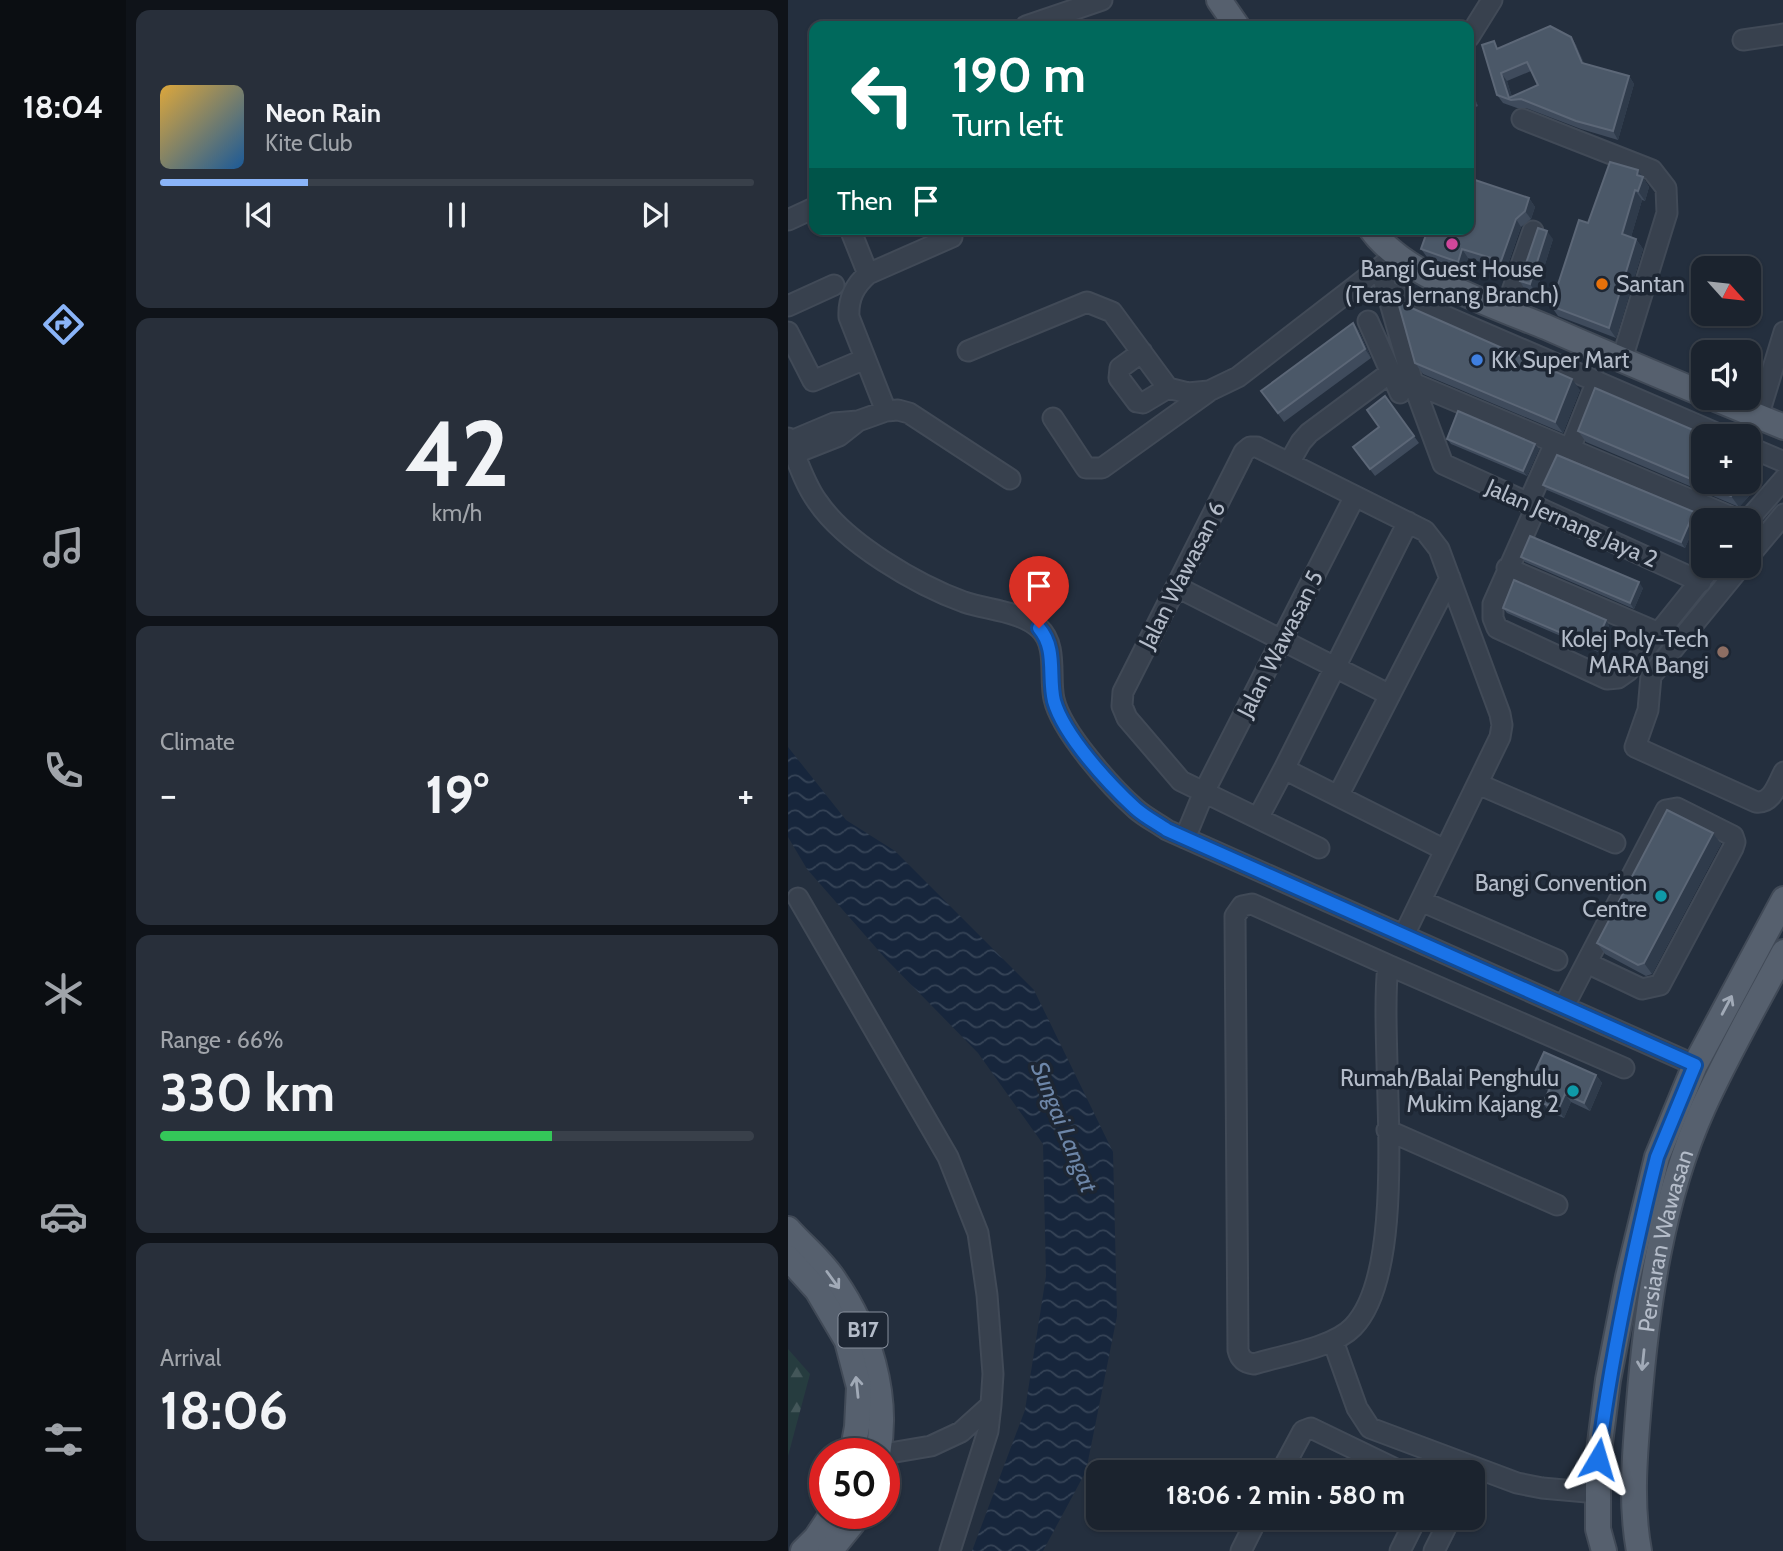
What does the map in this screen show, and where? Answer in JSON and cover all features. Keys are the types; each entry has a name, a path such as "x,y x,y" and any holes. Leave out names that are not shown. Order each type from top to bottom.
{"main road":[{"path":"1219,0 1234,21"},
{"path":"1374,235 1388,262 1428,275 1691,389"},
{"path":"1742,410 1784,427"},
{"name":"Persiaran Wawasan","path":"1604,1551 1598,1529 1598,1459 1608,1380 1628,1278 1657,1157 1695,1065 1784,899"},
{"name":"Persiaran Wawasan","path":"1637,1539 1634,1458 1643,1355 1664,1228 1688,1147 1703,1109 1784,952"},
{"path":"1703,1109 1703,1085 1695,1065 1721,1054 1744,1027"},
{"name":"B17","path":"788,1229 835,1280 866,1335 879,1389 881,1438"},
{"name":"B17","path":"788,1258 817,1290 847,1341 859,1387 855,1438"},
{"path":"1634,1458 1614,1481 1598,1493 1619,1507 1637,1539"},
{"path":"803,1551 822,1529"},
{"path":"830,1551 848,1529"}],"street":[{"path":"1041,21 1102,0"},
{"path":"1474,29 1492,0"},
{"path":"1743,40 1784,34"},
{"path":"1522,119 1652,170 1666,188 1667,213 1622,359"},
{"path":"788,220 809,210"},
{"path":"1504,310 1533,231"},
{"path":"852,235 868,274"},
{"path":"886,411 849,317 851,294 868,274 952,237"},
{"path":"1388,262 1387,290 1407,388"},
{"path":"1053,418 1086,468 1102,468 1209,391 1238,377 1388,262"},
{"path":"788,306 834,285"},
{"path":"1387,290 1696,424"},
{"path":"968,351 1087,302 1112,312 1168,388 1188,393 1209,391"},
{"path":"1368,321 1391,372 1407,388 1563,446 1710,508"},
{"path":"788,332 813,381 865,359"},
{"path":"1758,417 1784,332"},
{"path":"1142,352 1120,368 1119,378 1137,401 1143,403 1168,388"},
{"path":"1391,372 1309,433 1289,463 1425,531 1440,549 1503,725 1478,784 1404,935"},
{"path":"1597,381 1532,505 1493,604 1493,618 1497,628 1607,679 1618,678 1629,671 1704,578"},
{"name":"Jalan Jernang Jaya 2","path":"1407,388 1443,464 1701,582"},
{"path":"1010,479 909,413 898,410 886,411 859,421 839,436 791,444 815,500 850,538 924,584 963,601 1025,619 1039,628 1050,649 1054,699 1062,719 1082,751 1137,810 1167,830 1695,1065"},
{"name":"Jalan Wawasan 6","path":"1204,792 1181,781 1127,718 1122,706 1123,692 1244,452 1250,447 1257,447 1289,463"},
{"path":"1761,452 1784,462"},
{"path":"1759,508 1784,479"},
{"name":"Jalan Wawasan 5","path":"1185,838 1204,792 1355,496"},
{"path":"1761,542 1784,514"},
{"path":"1258,818 1408,522"},
{"path":"1507,568 1659,633"},
{"path":"1338,796 1450,578"},
{"path":"1731,578 1651,676 1648,710 1635,747 1756,802 1769,800 1784,772"},
{"path":"1177,587 1390,695"},
{"path":"1284,769 1445,850"},
{"path":"1478,784 1615,842"},
{"path":"1204,792 1319,848"},
{"path":"1564,1006 1666,810 1677,808 1733,836 1733,848 1660,985 1648,990 1642,989 1587,963"},
{"path":"798,898 948,1157 978,1233 987,1295 993,1374 991,1405 988,1431 950,1551"},
{"path":"1421,901 1557,960"},
{"path":"1388,965 1388,1209 1383,1256 1372,1297 1353,1327 1333,1341 1254,1364 1248,1363 1239,1355 1235,916 1242,906 1252,904 1623,1068"},
{"path":"1349,946 1363,917"},
{"path":"1387,1130 1557,1205"},
{"path":"1333,1341 1357,1408 1370,1428 1448,1460"},
{"path":"900,1451 931,1446 961,1432 991,1405"},
{"path":"1288,1460 1302,1431 1311,1428 1377,1460"},
{"path":"1485,1474 1529,1485 1598,1493"},
{"path":"1241,1551 1252,1530"},
{"path":"1400,1551 1410,1530"},
{"path":"1434,1551 1444,1530"}],"green space":[{"path":"788,1349 810,1374 788,1456"}],"water":[{"name":"Sungai Langat","path":"788,747 846,820 895,851 1034,990 1113,1152 1117,1316 1088,1460 1086,1460 1086,1471 1043,1551 972,1551 1025,1410 1046,1276 1043,1144 978,1053 885,958 807,869 788,837"}],"building":[{"path":"1550,26 1571,37 1582,63 1629,76 1613,131 1576,121 1521,99 1511,100 1497,95 1482,45 1494,41 1497,49","holes":["1527,62 1538,85 1509,98 1501,73"]},
{"path":"1610,162 1638,170 1637,175 1643,177 1638,191 1635,190 1622,234 1636,239 1609,328 1551,306 1579,220 1588,223"},
{"path":"1474,180 1529,198 1525,211 1516,219 1501,261 1462,249 1458,262 1421,249 1426,235 1474,235"},
{"path":"1538,228 1547,231 1530,284 1520,281"},
{"path":"1398,302 1572,379 1555,422 1415,363"},
{"path":"1353,323 1365,349 1278,413 1261,391"},
{"path":"1595,388 1691,429 1691,479 1578,431"},
{"path":"1385,396 1414,436 1370,469 1353,447 1379,427 1367,410"},
{"path":"1458,411 1535,444 1523,471 1447,439"},
{"path":"1557,455 1691,511 1691,519 1681,542 1543,485"},
{"path":"1530,536 1639,582 1630,603 1521,557"},
{"path":"1514,580 1606,620 1594,647 1503,608"},
{"name":"Bangi Convention Centre","path":"1667,810 1713,833 1644,963 1638,965 1597,943"},
{"name":"Rumah/Balai Penghulu Mukim Kajang 2","path":"1544,1052 1596,1075 1584,1103 1565,1094 1558,1110 1543,1103 1551,1086 1532,1078"}],"place":[{"name":"Bangi Guest House (Teras Jernang Branch)","path":"1452,244"},
{"name":"Santan","path":"1602,284"},
{"name":"KK Super Mart","path":"1477,360"},
{"name":"Kolej Poly-Tech MARA Bangi","path":"1723,652"},
{"name":"Bangi Convention Centre","path":"1661,896"},
{"name":"Rumah/Balai Penghulu Mukim Kajang 2","path":"1573,1091"}],"route":[{"path":"1039,628 1050,649 1054,699 1062,719 1082,751 1137,810 1167,830 1695,1065 1657,1157 1651,1181 1608,1380 1598,1459"}]}
